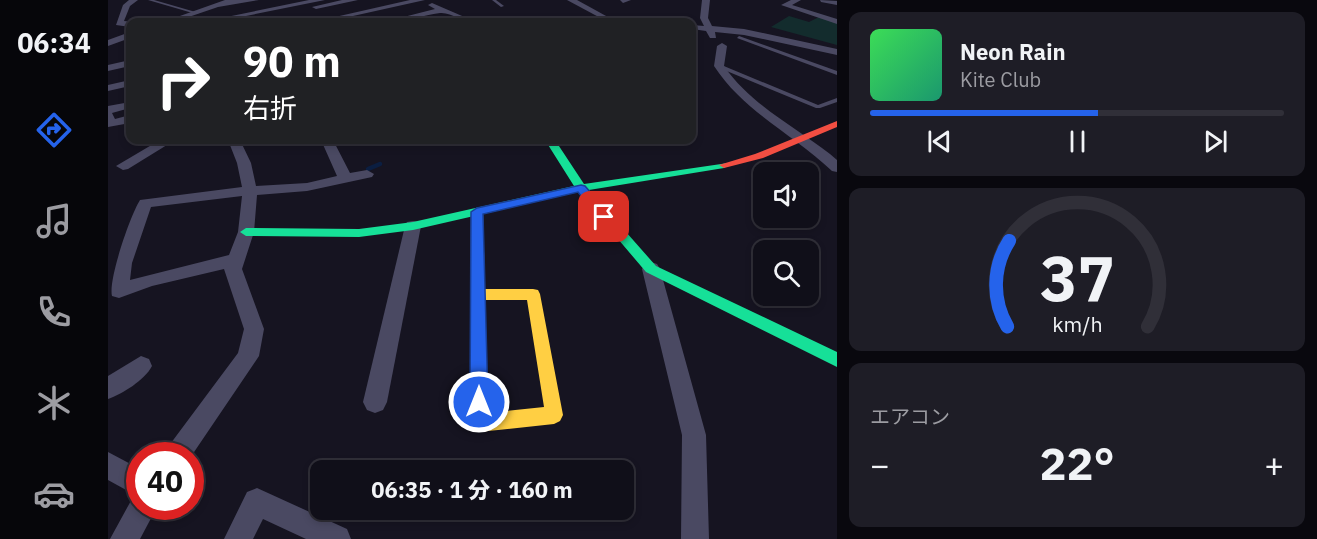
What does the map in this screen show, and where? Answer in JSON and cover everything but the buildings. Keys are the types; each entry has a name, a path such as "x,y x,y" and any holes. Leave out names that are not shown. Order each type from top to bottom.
{"street":[{"path":"126,24 119,23 127,5 134,0"},
{"path":"204,18 211,8 232,0"},
{"path":"211,8 255,0"},
{"path":"208,18 292,0"},
{"path":"209,18 313,2 354,0"},
{"path":"349,18 422,0 462,18"},
{"path":"571,0 605,18"},
{"path":"623,1 627,0"},
{"path":"706,0 704,18 711,34 722,46"},
{"path":"797,0 785,5 837,22"},
{"path":"824,0 837,3"},
{"path":"313,2 333,18"},
{"path":"373,18 433,5"},
{"path":"406,18 443,10"},
{"path":"696,27 709,27 837,52"},
{"path":"722,46 732,45 742,34"},
{"path":"108,43 126,36"},
{"path":"722,46 718,66 740,94 801,137 837,168"},
{"path":"108,68 126,64"},
{"path":"108,78 126,74"},
{"path":"108,88 126,84"},
{"path":"108,99 126,94"},
{"path":"108,110 126,106"},
{"path":"108,115 111,124 126,120"},
{"path":"246,232 359,233 413,226 581,188 733,164 759,156 837,124"},
{"path":"123,165 162,144"},
{"path":"187,442 248,356 254,329 233,268 246,232 250,191 244,163 236,144"},
{"path":"329,144 346,179"},
{"path":"553,144 581,188 651,268 837,360"},
{"path":"236,260 149,280 119,291 123,263 145,203 307,187 367,174"},
{"path":"477,212 479,423 554,415 533,294 478,295"},
{"path":"375,402 413,226"},
{"path":"651,268 694,435 695,539"},
{"path":"108,389 141,366"},
{"path":"108,465 126,476"},
{"path":"238,539 257,502 337,539"},
{"path":"124,539 135,520"}],"lane":[{"path":"150,0 200,18"},
{"path":"494,0 502,6"},
{"path":"742,34 837,73"},
{"path":"718,66 818,107 837,100"}],"green space":[{"path":"789,16 809,22 819,17 837,22 837,45 771,27"}],"waterway":[{"path":"368,169 380,164"}],"traffic: fast":[{"path":"553,144 581,188 651,269 837,360"},
{"path":"246,232 359,233 413,226 581,188 724,165"}],"traffic: slow":[{"path":"477,212 479,423 554,415 533,294 478,295"}],"traffic: jam":[{"path":"724,165 759,156 837,124"}],"route":[{"path":"479,402 477,212 581,188 604,217"}]}
